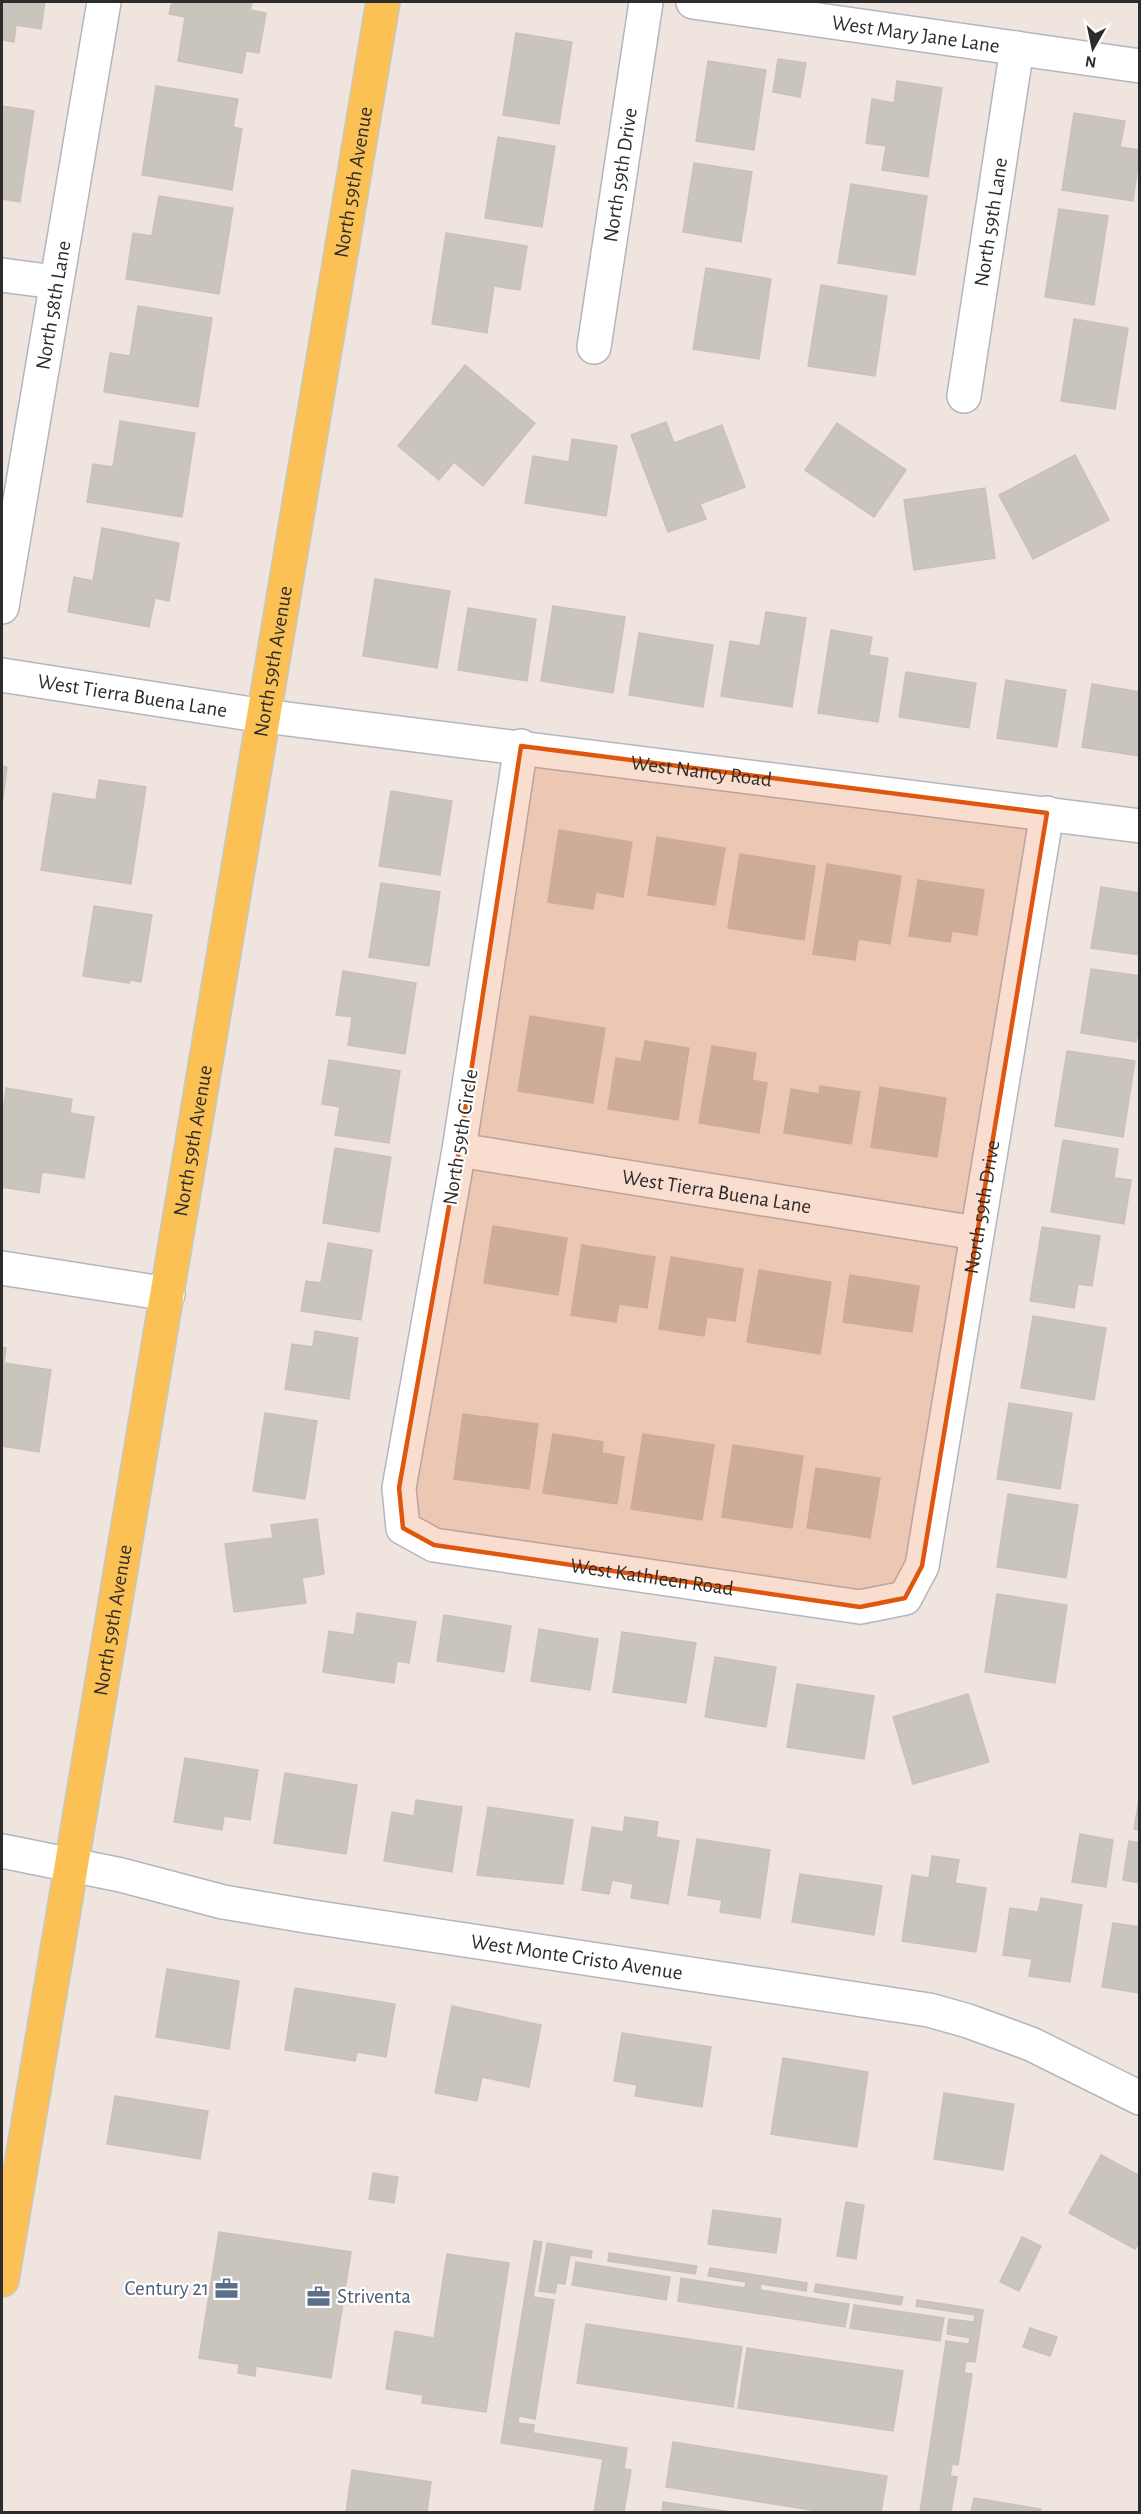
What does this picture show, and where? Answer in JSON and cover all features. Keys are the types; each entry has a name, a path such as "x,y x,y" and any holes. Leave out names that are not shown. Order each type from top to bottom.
{"main road":[{"name":"North 59th Avenue","path":"2,2280 382,2"}],"street":[{"name":"North 58th Lane","path":"2,608 55,282 104,2"},
{"name":"North 59th Drive","path":"594,347 646,2"},
{"name":"West Mary Jane Lane","path":"693,2 1140,66"},
{"name":"North 59th Lane","path":"964,396 1017,48"},
{"path":"2,275 55,282"},
{"name":"West Tierra Buena Lane","path":"2,675 264,716"},
{"name":"West Nancy Road","path":"264,716 521,746 1140,826"},
{"name":"North 59th Circle","path":"403,1528 399,1488 459,1150 521,746"},
{"name":"North 59th Drive","path":"905,1598 922,1566 1047,813"},
{"name":"West Tierra Buena Lane","path":"459,1150 976,1233"},
{"path":"2,1268 168,1294"},
{"name":"West Kathleen Road","path":"403,1528 434,1545 860,1607 905,1598"},
{"name":"West Monte Cristo Avenue","path":"2,1851 143,1880 223,1902 929,2010 968,2021 1030,2044 1140,2098"}],"highlighted area":[{"path":"521,746 1047,813 922,1566 905,1598 860,1607 434,1545 403,1528 399,1488 459,1150"}],"building":[{"path":"2,2 45,2 41,29 16,25 14,42 2,40"},
{"path":"172,2 252,2 250,10 266,13 259,53 246,51 242,73 178,61 185,17 169,14"},
{"path":"516,33 572,42 559,124 503,115"},
{"path":"778,59 806,63 800,97 773,92"},
{"path":"708,61 766,70 754,150 696,141"},
{"path":"897,81 942,88 928,177 882,170 886,146 866,143 872,99 894,103"},
{"path":"156,86 238,99 233,127 242,129 232,190 142,175"},
{"path":"2,106 34,111 20,202 2,199"},
{"path":"1074,113 1125,121 1120,147 1140,150 1133,201 1062,190"},
{"path":"498,137 555,146 542,227 485,218"},
{"path":"694,163 752,172 741,242 683,232"},
{"path":"851,184 927,196 915,275 838,263"},
{"path":"159,196 233,208 219,294 126,279 133,233 152,236"},
{"path":"1059,209 1108,216 1094,305 1045,297"},
{"path":"446,233 527,246 520,290 494,286 487,333 432,324"},
{"path":"706,268 771,279 759,359 693,349"},
{"path":"821,285 887,296 875,376 808,366"},
{"path":"138,306 212,318 198,407 104,392 110,353 130,356"},
{"path":"1074,319 1128,328 1115,409 1061,401"},
{"path":"465,365 535,423 483,486 454,462 439,480 398,446"},
{"path":"120,421 195,433 182,517 87,502 93,464 113,467"},
{"path":"666,422 674,443 722,425 745,487 700,504 706,519 668,532 631,435"},
{"path":"837,423 906,470 874,517 805,470"},
{"path":"572,439 617,446 606,516 525,503 533,456 569,462"},
{"path":"1075,455 1109,520 1033,559 999,495"},
{"path":"985,488 995,558 914,570 904,500"},
{"path":"102,528 179,543 169,601 155,598 149,627 68,612 74,577 93,581"},
{"path":"375,579 450,591 437,668 363,656"},
{"path":"553,606 625,617 613,693 541,681"},
{"path":"468,608 536,619 527,681 458,670"},
{"path":"766,612 806,618 792,707 721,696 730,641 760,646"},
{"path":"831,630 872,637 869,655 888,658 878,722 818,713"},
{"path":"639,633 713,645 703,707 629,695"},
{"path":"906,672 976,683 969,728 899,717"},
{"path":"1006,680 1066,690 1057,747 997,738"},
{"path":"1092,684 1140,692 1140,756 1082,747"},
{"path":"2,766 7,767 2,805"},
{"path":"99,780 146,787 131,884 41,870 53,793 96,800"},
{"path":"391,791 452,801 440,875 379,866"},
{"path":"559,830 632,842 623,897 596,892 593,909 548,902"},
{"path":"657,837 725,848 715,905 648,895"},
{"path":"740,854 815,866 804,940 728,928"},
{"path":"827,864 901,876 890,944 858,939 855,960 813,954"},
{"path":"918,880 984,890 977,935 952,931 950,942 909,936"},
{"path":"381,883 440,892 429,966 369,957"},
{"path":"1101,887 1140,893 1140,955 1091,948"},
{"path":"94,906 152,915 141,982 130,980 129,983 83,976"},
{"path":"1091,969 1140,976 1140,1022 1136,1042 1081,1033"},
{"path":"343,971 416,983 405,1054 348,1045 352,1017 336,1015"},
{"path":"530,1016 605,1028 593,1103 518,1091"},
{"path":"645,1041 689,1048 678,1120 608,1109 616,1058 641,1062"},
{"path":"712,1046 756,1053 752,1080 767,1083 759,1133 699,1123"},
{"path":"1067,1051 1135,1061 1123,1137 1055,1126"},
{"path":"329,1060 400,1071 389,1143 335,1135 340,1107 322,1104"},
{"path":"820,1086 860,1092 851,1144 784,1133 791,1089 819,1094"},
{"path":"880,1087 946,1098 937,1157 871,1147"},
{"path":"6,1088 72,1099 70,1113 94,1117 84,1178 42,1172 39,1193 2,1187 2,1118"},
{"path":"1063,1140 1118,1149 1114,1178 1131,1180 1124,1224 1051,1212"},
{"path":"335,1148 391,1157 379,1232 323,1223"},
{"path":"493,1226 567,1238 558,1295 484,1283"},
{"path":"1042,1227 1100,1236 1092,1286 1078,1284 1074,1308 1030,1301"},
{"path":"328,1243 372,1250 361,1320 301,1311 306,1281 321,1283"},
{"path":"582,1245 655,1257 647,1308 619,1304 616,1322 571,1315"},
{"path":"671,1257 743,1269 735,1321 707,1317 704,1336 659,1329"},
{"path":"759,1270 831,1282 820,1354 747,1342"},
{"path":"850,1275 919,1286 912,1332 843,1322"},
{"path":"1033,1316 1106,1328 1094,1400 1021,1388"},
{"path":"315,1331 358,1338 349,1399 285,1389 292,1344 313,1347"},
{"path":"2,1347 6,1348 4,1363 51,1370 39,1452 2,1446"},
{"path":"1009,1403 1072,1413 1060,1489 997,1479"},
{"path":"265,1413 317,1421 305,1499 253,1491"},
{"path":"463,1414 538,1424 529,1489 454,1479"},
{"path":"553,1434 603,1442 602,1453 624,1457 617,1504 543,1493"},
{"path":"643,1434 714,1445 702,1520 631,1509"},
{"path":"733,1445 803,1456 792,1528 722,1517"},
{"path":"816,1468 880,1478 870,1538 807,1528"},
{"path":"1008,1494 1078,1505 1066,1578 997,1567"},
{"path":"317,1519 324,1574 302,1578 306,1603 234,1612 225,1544 273,1538 271,1525"},
{"path":"997,1594 1067,1605 1055,1683 985,1672"},
{"path":"357,1613 416,1622 409,1663 397,1661 394,1683 323,1672 329,1631 354,1635"},
{"path":"444,1615 511,1626 504,1672 437,1661"},
{"path":"539,1629 598,1639 590,1690 531,1681"},
{"path":"622,1632 696,1643 686,1703 613,1692"},
{"path":"715,1657 776,1667 766,1727 705,1717"},
{"path":"797,1684 874,1696 864,1759 787,1747"},
{"path":"968,1694 989,1762 913,1784 893,1717"},
{"path":"185,1758 258,1770 250,1820 224,1816 222,1830 174,1822"},
{"path":"285,1773 357,1785 346,1854 274,1843"},
{"path":"1140,1794 1140,1830 1134,1829"},
{"path":"416,1800 462,1807 452,1872 384,1861 392,1812 414,1816"},
{"path":"488,1807 573,1820 563,1884 477,1875"},
{"path":"625,1817 658,1822 656,1837 679,1841 668,1904 631,1898 633,1884 612,1880 609,1894 582,1890 592,1827 623,1832"},
{"path":"1080,1834 1113,1840 1106,1887 1072,1882"},
{"path":"697,1839 770,1850 760,1918 720,1912 722,1900 688,1895"},
{"path":"1129,1841 1140,1843 1140,1883 1123,1880"},
{"path":"932,1856 959,1860 955,1883 986,1888 976,1952 902,1941 912,1875 929,1878"},
{"path":"800,1874 882,1886 874,1935 792,1922"},
{"path":"1041,1898 1082,1905 1070,1982 1029,1976 1032,1959 1003,1955 1010,1908 1038,1912"},
{"path":"1113,1923 1140,1927 1140,1993 1102,1987"},
{"path":"167,1969 239,1981 229,2049 156,2037"},
{"path":"295,1988 395,2004 386,2057 357,2052 355,2061 285,2050"},
{"path":"452,2006 541,2025 529,2087 482,2077 477,2101 435,2093"},
{"path":"622,2033 711,2047 702,2107 635,2096 637,2085 614,2081"},
{"path":"783,2058 868,2072 857,2147 771,2134"},
{"path":"944,2093 1014,2104 1003,2170 934,2159"},
{"path":"115,2096 208,2111 200,2159 107,2144"},
{"path":"1101,2155 1140,2176 1140,2241 1135,2249 1069,2213"},
{"path":"373,2173 398,2177 394,2203 369,2199"},
{"path":"846,2202 864,2205 856,2259 837,2256"},
{"path":"713,2210 781,2219 776,2253 708,2244"},
{"path":"219,2232 351,2252 331,2378 256,2366 255,2376 238,2373 239,2364 199,2358"},
{"path":"1022,2237 1041,2246 1019,2291 1000,2282"},
{"path":"534,2241 542,2242 533,2297 554,2300 535,2419 519,2416 518,2423 534,2425 533,2433 627,2448 624,2469 631,2470 624,2512 594,2512 603,2459 501,2443"},
{"path":"547,2243 592,2251 591,2258 570,2255 565,2284 557,2283 555,2293 539,2291"},
{"path":"609,2253 697,2266 695,2274 608,2261"},
{"path":"447,2254 509,2263 486,2412 422,2403 423,2395 386,2389 395,2331 434,2338"},
{"path":"576,2262 670,2277 666,2300 572,2285"},
{"path":"710,2268 807,2283 806,2291 761,2284 760,2290 849,2304 845,2327 678,2301 681,2278 745,2288 746,2282 708,2276"},
{"path":"816,2284 903,2297 901,2305 814,2292"},
{"path":"917,2300 983,2310 975,2362 966,2361 964,2373 972,2374 958,2465 952,2464 950,2476 957,2477 951,2512 920,2512 946,2341 969,2344 970,2338 947,2334 949,2319 974,2322 975,2315 916,2306"},
{"path":"854,2305 944,2318 940,2341 850,2328"},
{"path":"586,2324 742,2347 733,2407 577,2383"},
{"path":"1030,2328 1057,2337 1050,2356 1023,2347"},
{"path":"747,2348 903,2371 893,2431 738,2408"},
{"path":"673,2442 887,2476 881,2512 824,2512 666,2487"},
{"path":"352,2470 431,2482 427,2512 346,2512"},
{"path":"974,2498 1041,2509 1040,2512 971,2512"},
{"path":"663,2502 731,2512 662,2512"}],"place":[{"name":"Century 21","path":"227,2288"},
{"name":"Striventa","path":"319,2296"}]}
